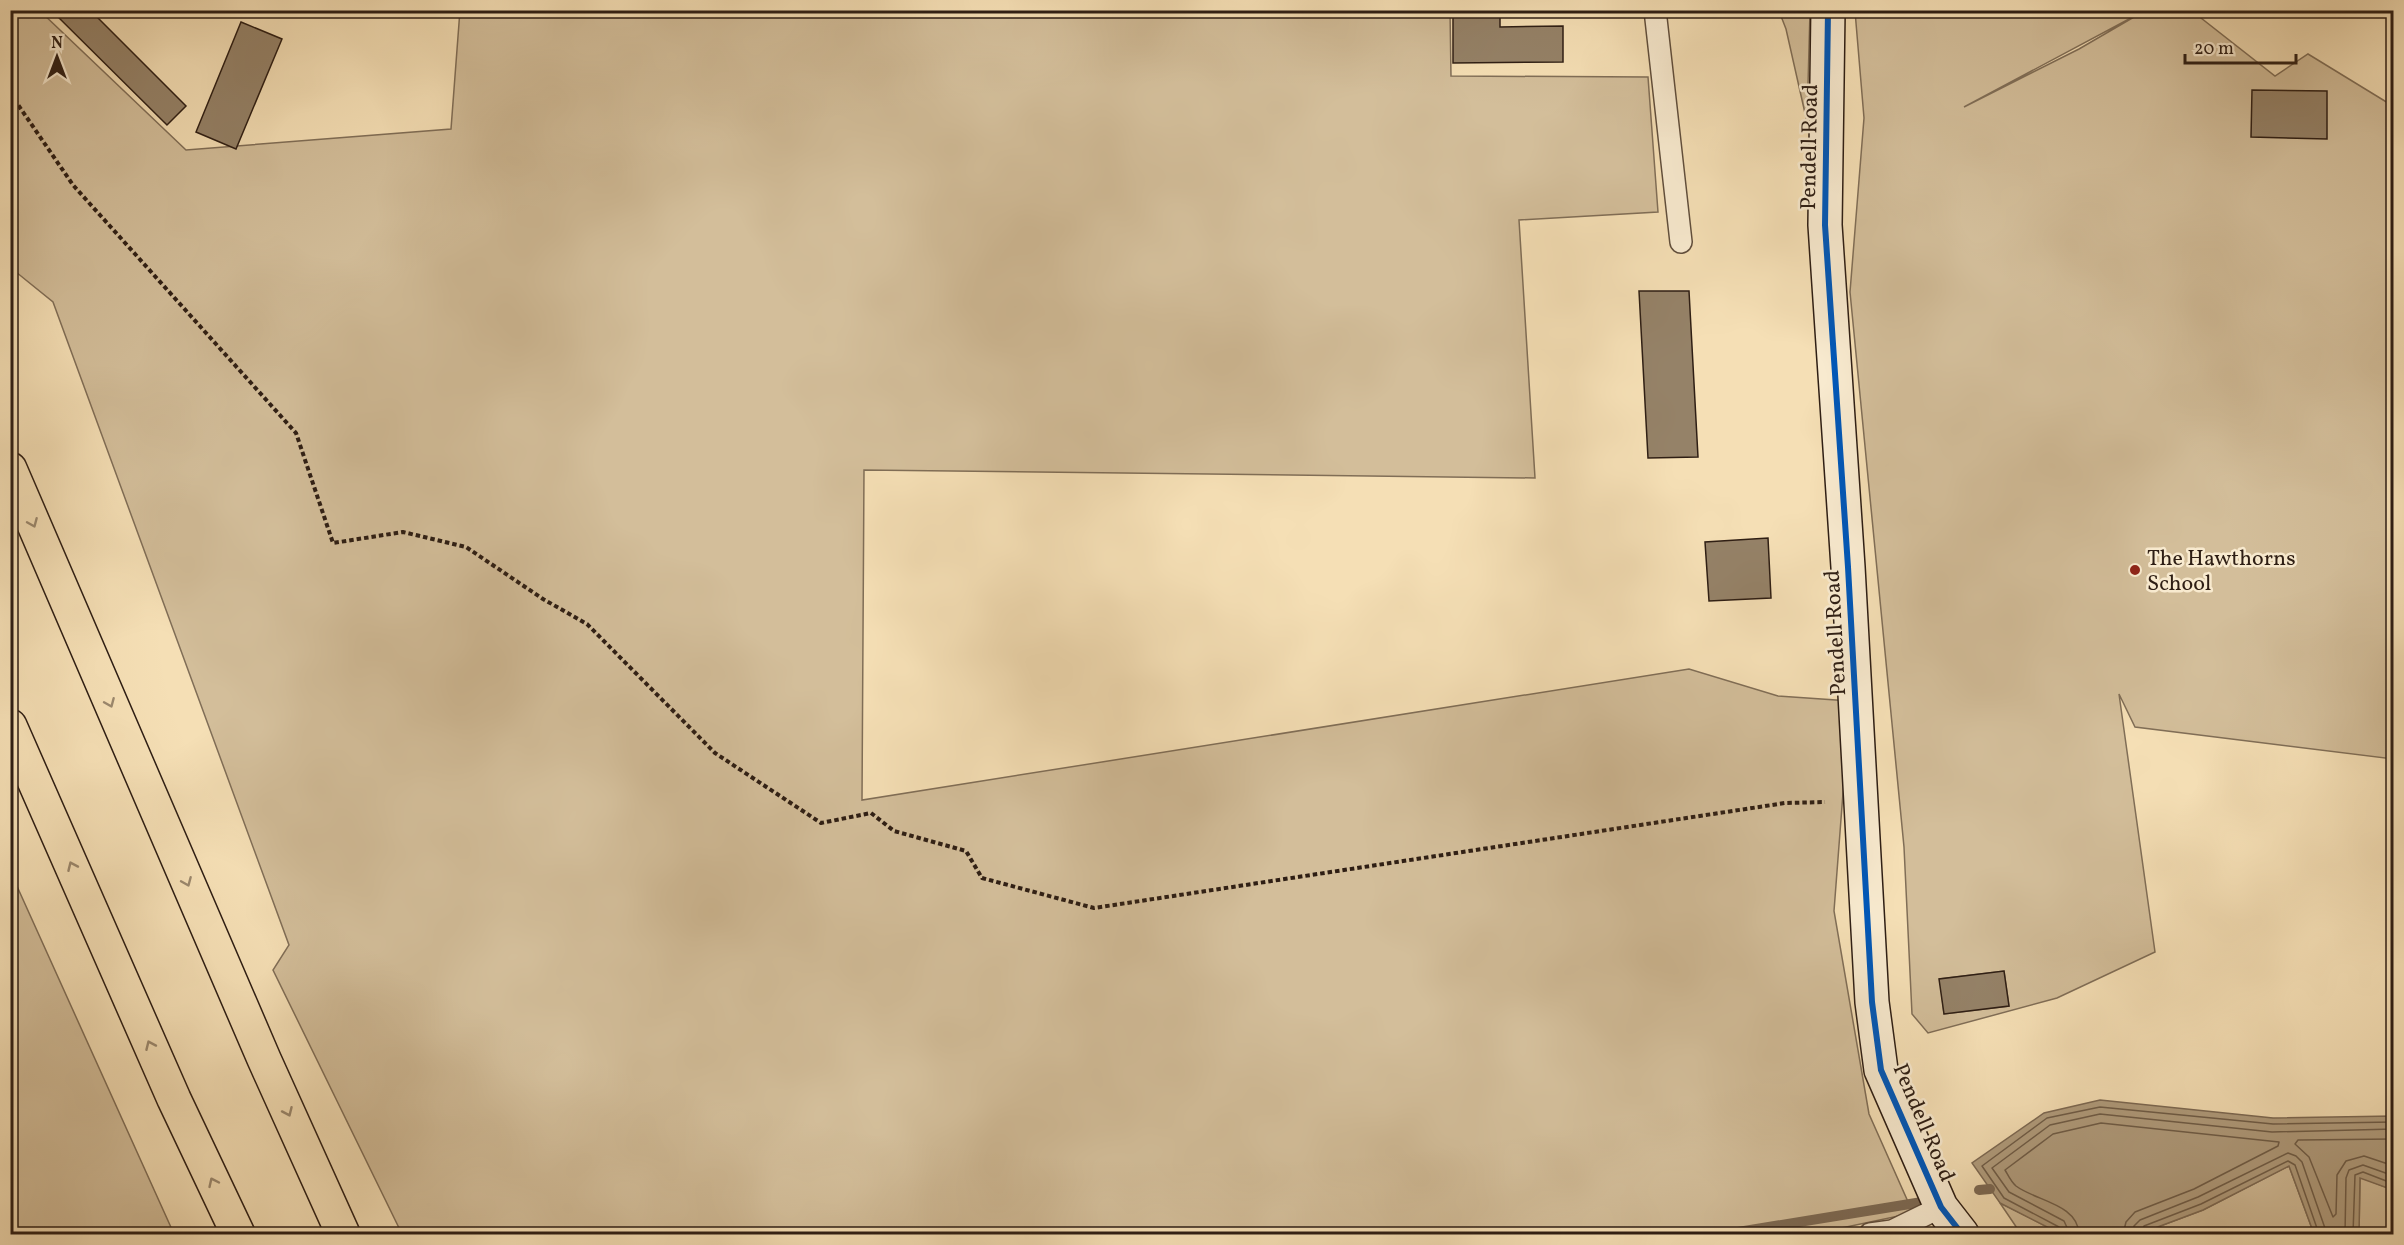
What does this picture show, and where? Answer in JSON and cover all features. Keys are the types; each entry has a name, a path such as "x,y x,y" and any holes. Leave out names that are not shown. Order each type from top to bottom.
{"highway":[{"path":"10,470 264,1059 343,1234"},
{"path":"10,726 174,1099 238,1234"}],"street":[{"name":"Pendell Road","path":"1827,10 1825,225 1835,401 1848,567 1872,1002 1881,1070 1941,1207 1962,1234"}],"lane":[{"path":"1654,10 1681,242"},
{"path":"1870,1234 1892,1231 1941,1207"}],"path":[{"path":"10,93 73,185 296,433 333,543 402,532 466,547 543,599 587,624 715,753 821,823 872,813 894,831 966,850 982,878 1094,908 1785,803"}],"shaded area":[{"path":"460,10 1450,11 1451,76 1648,77 1658,212 1519,220 1535,478 864,470 862,800 1689,669 1778,696 1850,701 1834,911 1869,1114 1913,1213 1813,1234 402,1234 273,970 289,945 53,302 11,268 10,11 40,11 186,150 451,129"},
{"name":"The Hawthorns School","path":"2146,10 2192,11 2275,76 2308,54 2393,106 2393,759 2135,727 2119,694 2155,952 2057,998 1928,1033 1912,1014 1904,847 1850,292 1864,118 1855,11 2144,11 1964,107 2079,49","holes":["2004,971 2009,1006 1944,1014 1940,979"]},
{"path":"1779,11 1810,11 1807,122 1786,29"},
{"path":"11,873 174,1234 11,1234"},
{"path":"2289,1166 2314,1234 2139,1234 2203,1210"},
{"path":"2360,1177 2393,1190 2394,1234 2359,1234"},
{"path":"2000,1203 2061,1234 2021,1234"}],"water":[{"path":"2100,1100 2273,1118 2393,1116 2393,1190 2360,1178 2359,1234 2314,1234 2289,1166 2203,1210 2139,1234 2061,1234 2000,1203 1972,1163 2044,1113"}],"building":[{"path":"51,10 90,10 186,106 167,125"},
{"path":"1453,10 1500,10 1500,27 1563,26 1563,62 1453,63"},
{"path":"241,22 282,39 236,149 196,132"},
{"path":"2252,90 2327,91 2327,139 2251,137"},
{"path":"1639,291 1689,291 1698,457 1648,458"},
{"path":"1768,538 1771,598 1709,601 1705,542"},
{"path":"2004,971 2009,1006 1944,1014 1939,979"}],"waterway":[{"path":"1979,1190 1990,1189"},
{"path":"1726,1234 1922,1202"}],"cycle path":[{"path":"1828,10 1825,225 1848,567 1872,1002 1881,1070 1941,1207 1962,1234"}],"place":[{"name":"The Hawthorns School","path":"2135,570"}]}
